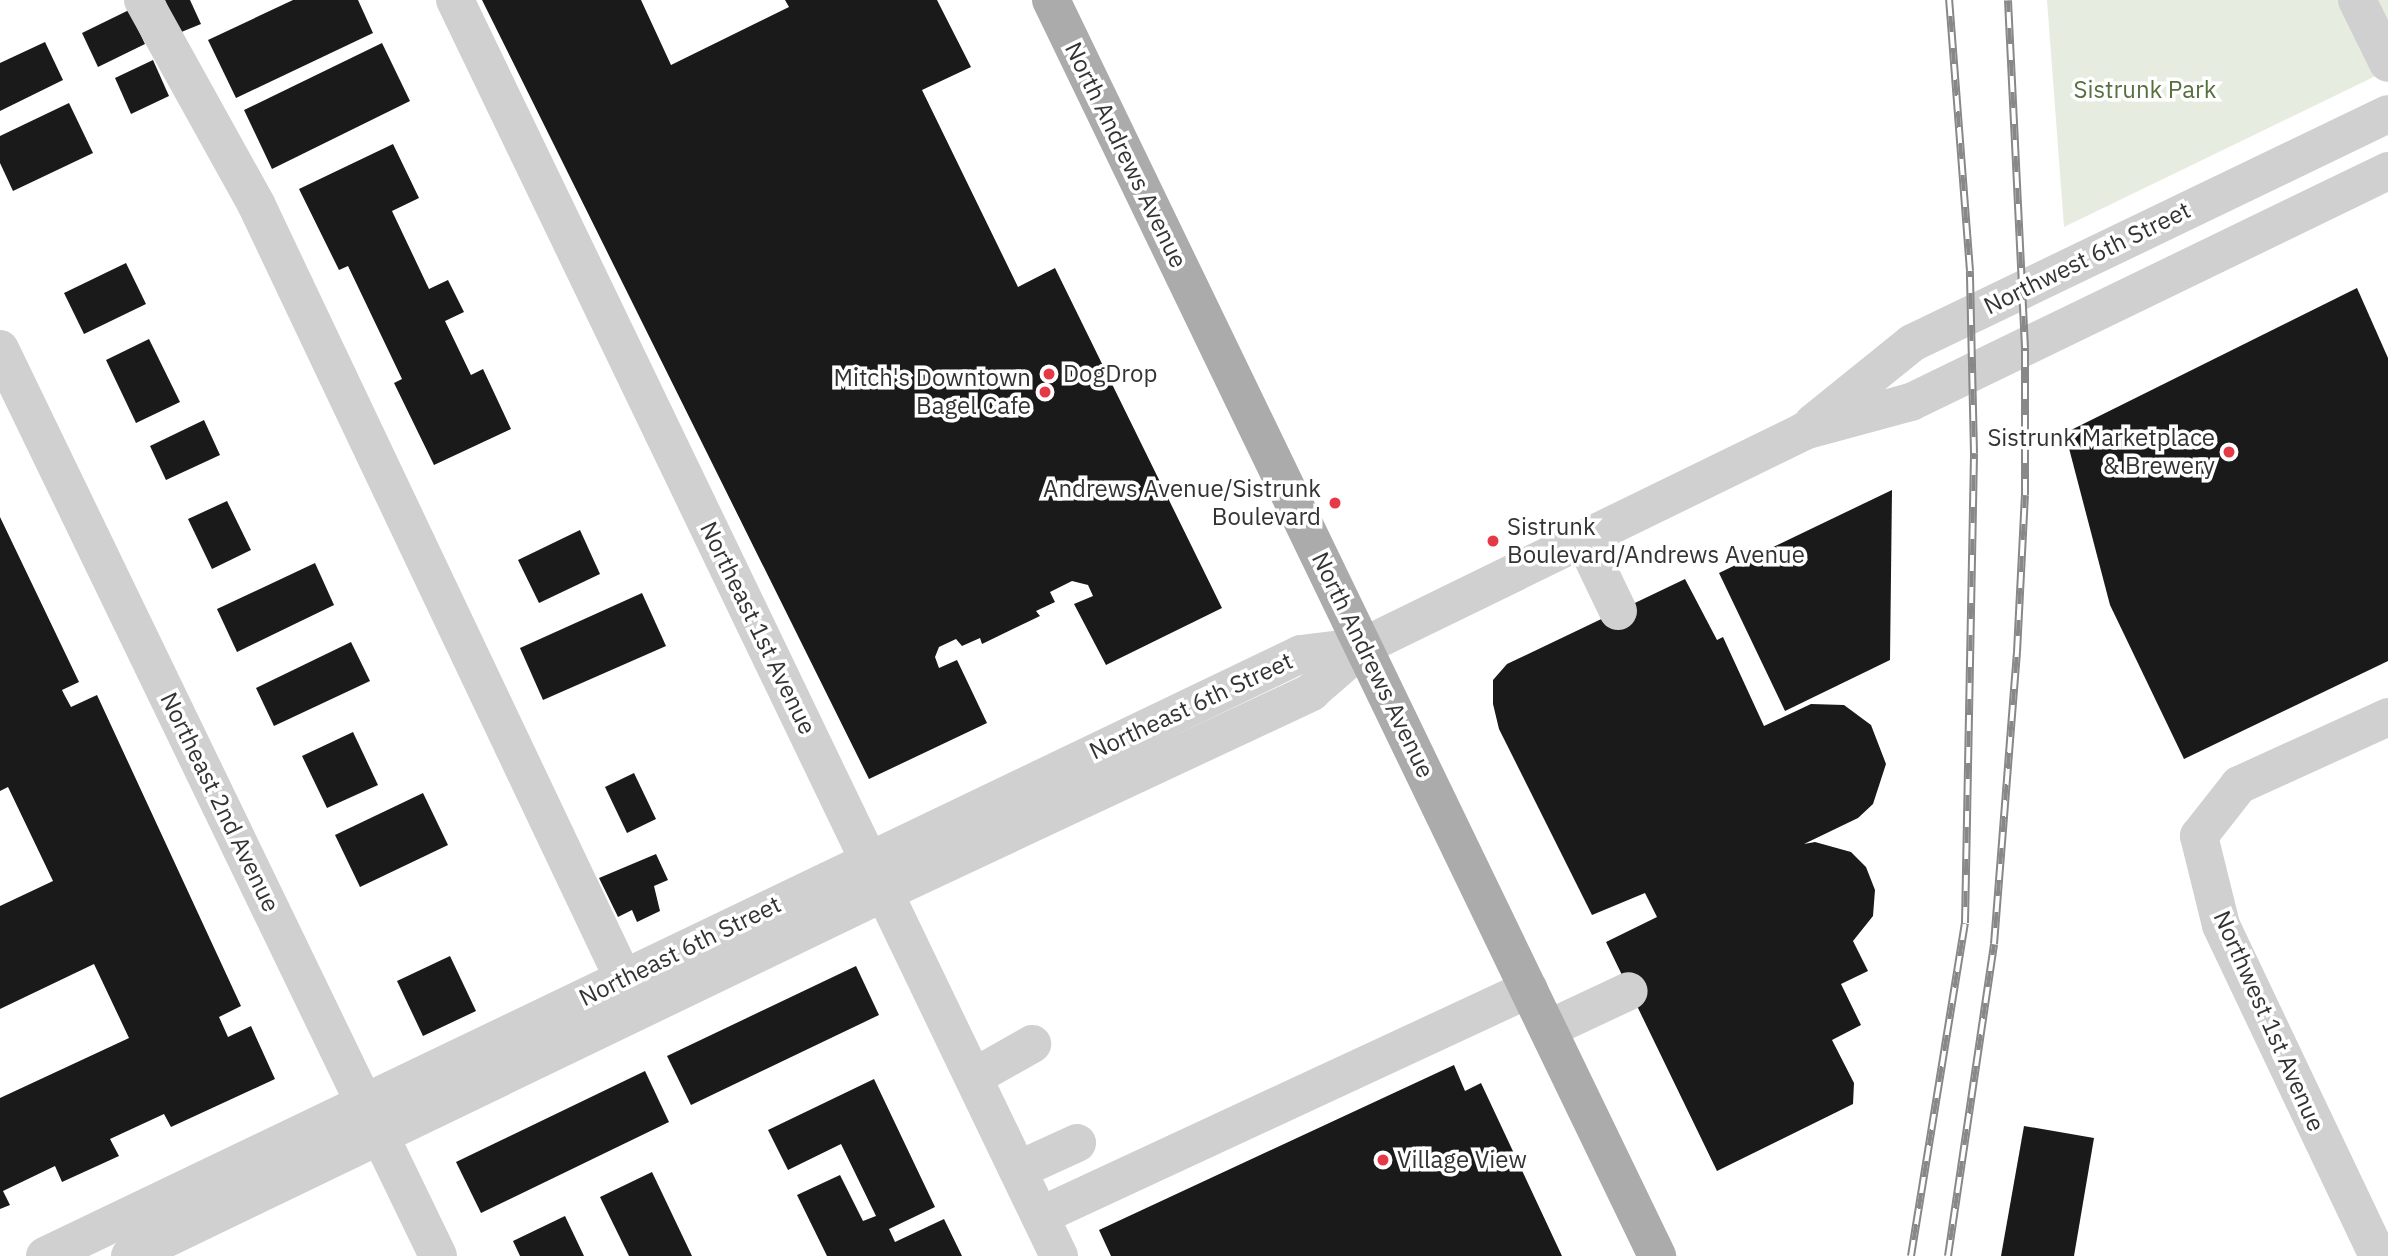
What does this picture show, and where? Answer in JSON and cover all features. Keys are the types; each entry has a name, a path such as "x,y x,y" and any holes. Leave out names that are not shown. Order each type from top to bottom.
{"main road":[{"name":"North Andrews Avenue","path":"1051,0 1657,1256"}],"street":[{"path":"143,0 257,206 623,978"},
{"name":"Northeast 1st Avenue","path":"455,0 1059,1256"},
{"path":"2357,0 2388,63"},
{"name":"Northwest 6th Street","path":"1804,430 1912,343 2388,114"},
{"name":"Northwest 6th Street","path":"1364,646 1804,430 1911,402 2388,171"},
{"name":"Northeast 2nd Avenue","path":"0,349 438,1256"},
{"path":"1583,538 1618,611"},
{"name":"Northeast 6th Street","path":"130,1256 623,978 869,858 1301,654 1364,646"},
{"name":"Northeast 6th Street","path":"46,1256 374,1119 885,892 1311,692 1364,646"},
{"name":"Northwest 1st Avenue","path":"2378,1256 2221,925 2199,836 2239,785 2388,717"},
{"path":"1040,1216 1529,989"},
{"path":"1548,1029 1629,991"},
{"path":"974,1077 1032,1044"},
{"path":"1018,1170 1077,1143"}],"green space":[{"name":"Sistrunk Park","path":"2047,0 2388,0 2388,70 2064,227"}],"building":[{"path":"165,0 190,0 201,24 179,33"},
{"path":"293,0 358,0 373,33 236,98 208,40"},
{"path":"482,0 641,0 671,65 789,7 785,0 937,0 971,67 922,90 1018,287 1055,268 1222,608 1106,665 1074,604 1093,596 1088,585 1072,581 1050,592 1055,602 1036,611 1040,616 982,644 980,638 962,646 956,639 939,647 935,657 939,668 957,660 987,723 869,779"},
{"path":"129,10 145,44 98,67 82,33"},
{"path":"45,42 63,80 0,111 0,63"},
{"path":"382,43 410,101 272,169 244,110"},
{"path":"153,60 169,96 131,114 115,78"},
{"path":"69,103 93,153 13,191 0,163 0,136"},
{"path":"393,144 419,198 392,211 429,289 448,280 464,312 445,321 471,375 483,369 511,429 434,465 394,383 402,379 348,266 339,270 299,189"},
{"path":"126,263 146,304 84,334 64,293"},
{"path":"2357,288 2388,358 2388,661 2184,759 2110,605 2065,433"},
{"path":"149,339 180,402 136,423 106,360"},
{"path":"204,420 220,455 166,480 150,446"},
{"path":"1892,490 1890,660 1785,711 1719,573"},
{"path":"227,501 251,550 212,569 188,519"},
{"path":"0,517 79,682 62,690 71,707 97,695 241,1006 219,1017 228,1037 251,1026 275,1079 171,1127 164,1114 110,1139 119,1156 62,1182 55,1166 3,1191 10,1205 0,1209 0,1098 129,1038 94,964 0,1009 0,906 53,881 8,787 0,791"},
{"path":"580,530 600,574 539,603 518,560"},
{"path":"315,563 334,605 237,652 217,609"},
{"path":"1685,579 1717,640 1723,637 1764,726 1811,704 1844,705 1871,725 1886,764 1873,804 1858,818 1804,844 1815,842 1851,852 1866,867 1875,890 1873,916 1853,941 1868,971 1841,984 1861,1025 1832,1040 1854,1083 1853,1104 1717,1171 1606,942 1657,917 1645,893 1592,915 1499,729 1493,704 1493,680 1507,664"},
{"path":"642,593 666,646 543,700 520,648"},
{"path":"351,642 370,681 274,726 256,688"},
{"path":"353,732 378,785 327,808 302,756"},
{"path":"634,773 656,819 627,833 605,787"},
{"path":"423,793 448,845 360,887 335,835"},
{"path":"656,854 668,880 654,886 660,911 637,922 632,910 618,917 599,878"},
{"path":"450,956 476,1011 423,1036 397,981"},
{"path":"856,966 879,1015 691,1105 667,1056"},
{"name":"Village View","path":"1454,1065 1465,1091 1481,1083 1562,1256 1111,1256 1099,1230"},
{"path":"645,1071 669,1122 481,1213 456,1162"},
{"path":"874,1079 935,1207 889,1229 895,1242 944,1219 962,1256 827,1256 797,1195 840,1175 863,1221 876,1216 841,1144 788,1170 768,1130"},
{"path":"2024,1126 2094,1138 2074,1256 2001,1256"},
{"path":"652,1172 692,1256 629,1256 600,1197"},
{"path":"565,1216 584,1256 520,1256 513,1241"}],"railway":[{"path":"1911,1256 1965,923 1974,453 1970,271 1949,0"},
{"path":"1948,1256 1994,944 2017,652 2025,495 2025,348 2008,0"}],"place":[{"name":"DogDrop","path":"1049,374"},
{"name":"Mitch's Downtown Bagel Cafe","path":"1045,392"},
{"name":"Sistrunk Marketplace & Brewery","path":"2229,452"},
{"name":"Andrews Avenue/Sistrunk Boulevard","path":"1335,503"},
{"name":"Sistrunk Boulevard/Andrews Avenue","path":"1493,541"},
{"name":"Village View","path":"1383,1160"}]}
